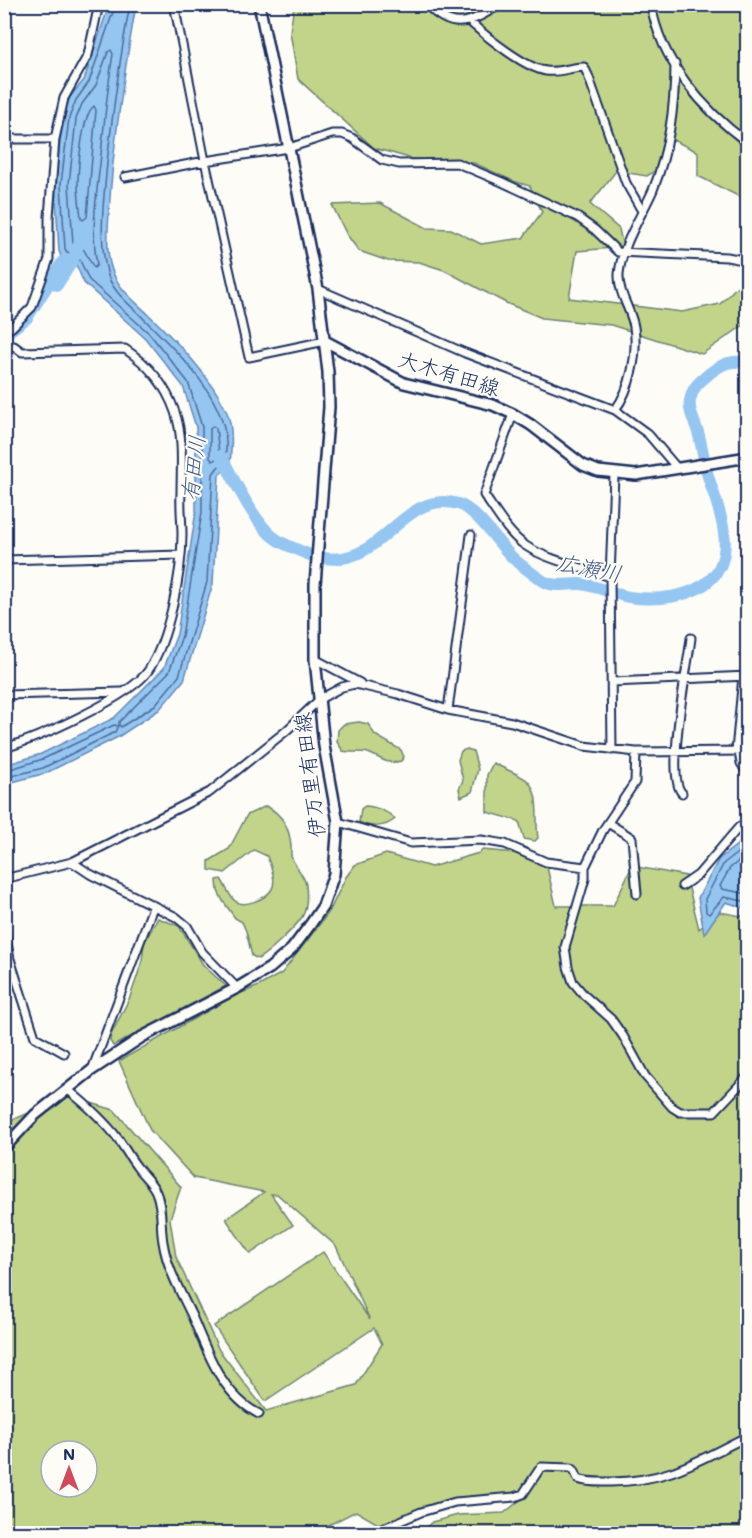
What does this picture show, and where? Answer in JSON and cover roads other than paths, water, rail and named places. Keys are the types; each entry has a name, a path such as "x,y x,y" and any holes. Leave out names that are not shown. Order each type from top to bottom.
{"main road":[{"path":"259,4 318,289 325,341"},
{"name":"大木有田線","path":"325,341 404,383 493,405 513,414 583,465 598,471 636,475 747,457"},
{"name":"伊万里有田線","path":"4,1148 34,1115 92,1070 142,1037 237,988 270,968 291,949 322,906 334,874 338,822 324,746 315,658 315,584 329,407 325,341"}],"street":[{"path":"4,331 12,327 32,307 49,259 48,217 56,139 64,98 88,55 99,4"},
{"path":"174,4 205,161 249,357 325,341"},
{"path":"426,4 437,16 452,22 470,22 501,4"},
{"path":"651,4 660,37 699,100 714,117 747,143"},
{"path":"470,22 487,37 531,66 546,71 584,67 626,183 642,211"},
{"path":"615,410 626,392 634,356 634,327 620,285 619,274 624,254 652,190 666,150 672,121 675,64"},
{"path":"125,177 205,161 289,148 332,134 342,134 352,138 382,160 399,164 456,163 502,182 577,217 618,252 624,254 727,257 747,261"},
{"path":"4,139 56,139"},
{"path":"318,289 465,353 615,410 648,434 677,468"},
{"path":"4,348 14,346 22,352 125,349 136,356 153,374 169,397 176,414 180,435 182,477 180,492 181,555 172,603 160,646 147,672 125,692 50,730 4,748"},
{"path":"513,414 484,495 525,546 610,577"},
{"path":"612,750 610,577 614,474"},
{"path":"448,710 471,535"},
{"path":"4,560 181,555"},
{"path":"682,793 677,784 675,753 691,639"},
{"path":"315,658 349,678 368,686 448,710 512,722 584,746 636,752 747,751"},
{"path":"612,682 745,676 737,752 747,774"},
{"path":"4,879 72,862 210,792 286,731 320,699 342,687 355,684 368,686"},
{"path":"4,695 125,692"},
{"path":"636,752 635,782 608,823 585,867 585,879 565,947 573,982 610,1019 623,1036 645,1076 672,1107 680,1112 696,1114 714,1112 747,1076"},
{"path":"338,822 411,843 481,840 504,844 546,862 585,867"},
{"path":"682,886 698,875 739,827 747,822"},
{"path":"608,823 632,838 637,894"},
{"path":"72,862 90,874 176,917 187,926 202,952 237,988"},
{"path":"92,1070 153,907"},
{"path":"4,927 10,959 35,1037 64,1053"},
{"path":"67,1089 92,1109 108,1126 154,1189 160,1201 163,1241 170,1269 198,1329 203,1347 210,1361 235,1395 249,1409 259,1414"},
{"path":"370,1533 421,1512 454,1502 515,1497 523,1494 541,1467 571,1468 578,1479 588,1482 621,1482 665,1475 698,1462 744,1438 747,1432"}],"water":[{"path":"109,5 136,5 113,160 108,236 111,268 125,292 182,348 211,384 229,417 231,458 228,473 224,470 219,475 213,583 184,680 159,710 118,737 46,773 5,784 5,765 41,754 114,718 164,668 177,634 196,511 196,427 183,386 145,338 84,283 74,260 69,258 63,261 59,251 55,184 63,116 70,97 84,80"},
{"path":"747,837 747,909 726,902 704,934 698,898 719,859"}],"waterway":[{"path":"4,335 27,318 63,261 57,285 73,260 78,246"},
{"name":"広瀬川","path":"221,456 259,522 277,540 300,551 327,559 350,556 369,547 418,509 436,503 458,504 472,512 517,561 549,584 581,584 623,596 639,598 672,597 693,590 711,579 724,555 723,528 691,412 691,396 697,385 719,367 732,362 748,363"}],"water label":[{"name":"有田川","path":"193,468"}]}
